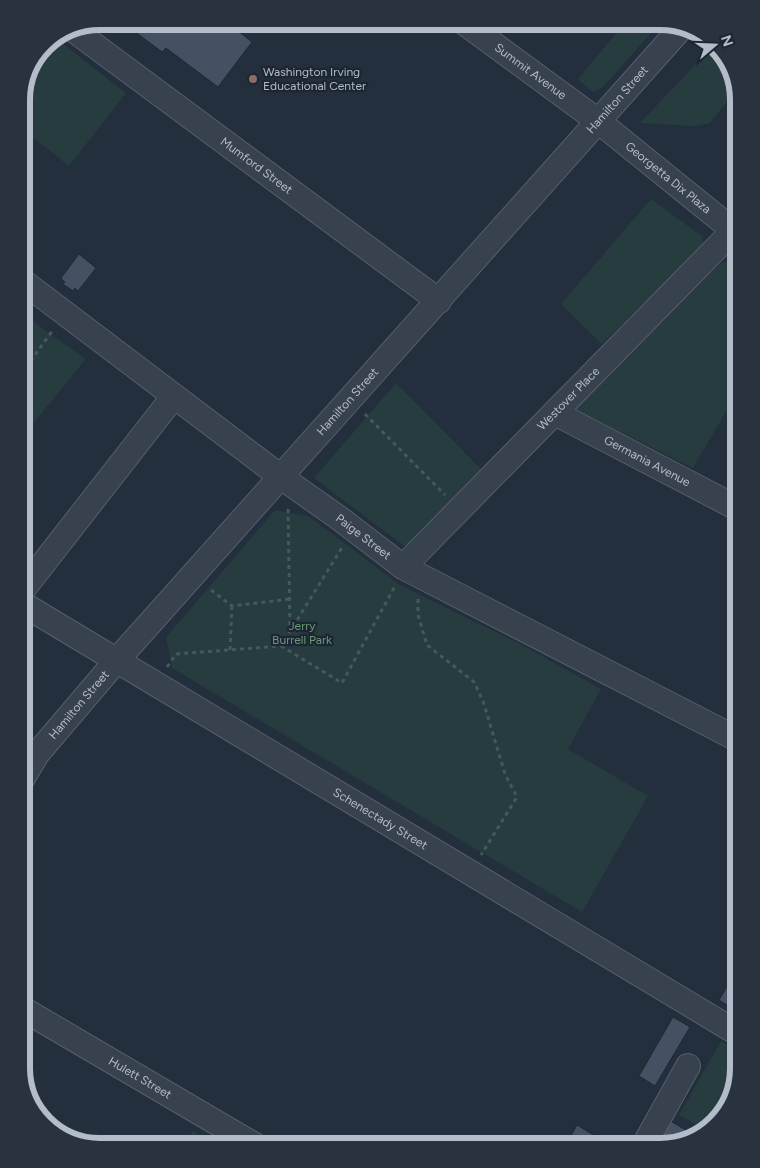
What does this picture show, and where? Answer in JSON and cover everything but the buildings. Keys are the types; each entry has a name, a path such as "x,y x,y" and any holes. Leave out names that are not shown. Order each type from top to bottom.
{"street":[{"name":"Summit Avenue","path":"474,30 598,121"},
{"name":"Hamilton Street","path":"30,766 37,754 117,660 677,32"},
{"name":"Mumford Street","path":"77,34 439,301"},
{"name":"Georgetta Dix Plaza","path":"598,121 730,228"},
{"name":"Westover Place","path":"403,574 460,510 730,239"},
{"name":"Paige Street","path":"30,287 281,477 348,538 403,574 730,736"},
{"path":"30,580 174,396"},
{"name":"Germania Avenue","path":"555,413 730,504"},
{"name":"Schenectady Street","path":"30,608 730,1029"},
{"name":"Hulett Street","path":"30,1013 243,1138"},
{"path":"648,1138 688,1066"}],"path":[{"path":"30,362 65,313"},
{"path":"350,400 460,510"},
{"path":"288,504 290,631"},
{"path":"282,510 288,504"},
{"path":"288,504 296,510"},
{"path":"348,538 350,553"},
{"path":"281,646 348,538"},
{"path":"157,684 176,654 281,646 342,683 403,574"},
{"path":"403,574 427,645 474,682 483,701 505,774 517,797 470,872"},
{"path":"204,596 217,583"},
{"path":"211,590 232,606 290,600"},
{"path":"230,650 232,606"}],"green space":[{"path":"619,30 654,30 603,87 593,92 578,79"},
{"path":"61,42 126,93 69,166 30,135 30,95 32,82 44,57"},
{"path":"690,70 724,70 728,82 730,99 710,123 695,126 640,123"},
{"path":"651,199 702,236 703,245 602,344 561,304"},
{"path":"730,261 730,404 693,468 575,409 650,330 721,263"},
{"path":"30,319 86,359 30,427"},
{"path":"396,383 481,469 407,548 314,478"},
{"name":"Jerry Burrell Park","path":"275,510 308,516 400,585 522,645 601,689 568,749 648,796 582,912 172,668 166,637"},
{"path":"721,1041 730,1046 728,1086 716,1111 699,1126 679,1115"},
{"path":"193,1131 204,1138 189,1138"}],"place":[{"name":"Washington Irving Educational Center","path":"253,79"}]}
